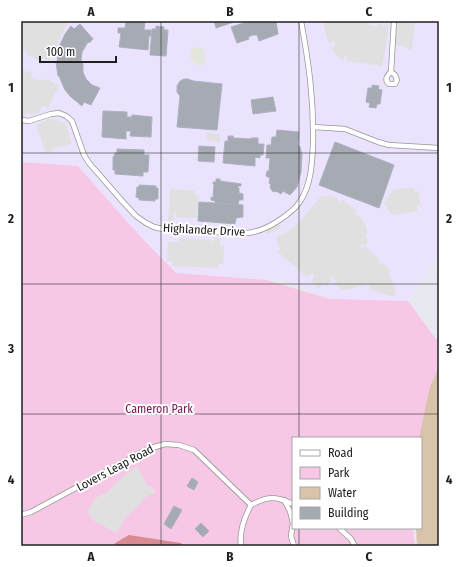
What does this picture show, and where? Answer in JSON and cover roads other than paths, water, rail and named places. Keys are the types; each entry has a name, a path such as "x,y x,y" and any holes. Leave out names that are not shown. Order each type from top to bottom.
{"street":[{"name":"Highlander Drive","path":"21,120 29,121 59,113 66,116 72,121 84,155 89,164 136,216 154,227 167,230 247,233 264,229 291,212 299,203 311,175 313,127 310,72 301,21"},
{"path":"391,72 394,21"},
{"path":"313,127 344,129 378,142 392,145 439,148"},
{"name":"Lovers Leap Road","path":"21,515 31,512 148,449 166,444 179,445 194,450 251,505"},
{"path":"241,546 241,526 251,505 272,497 292,504"},
{"path":"284,500 292,518"},
{"path":"292,529 291,536 294,546"},
{"path":"340,529 351,539 355,546"}],"water":[{"path":"439,367 439,546 417,546 416,529 422,529 422,437 419,437 430,387"}],"park label":[{"name":"Cameron Park","path":"159,409"}]}
